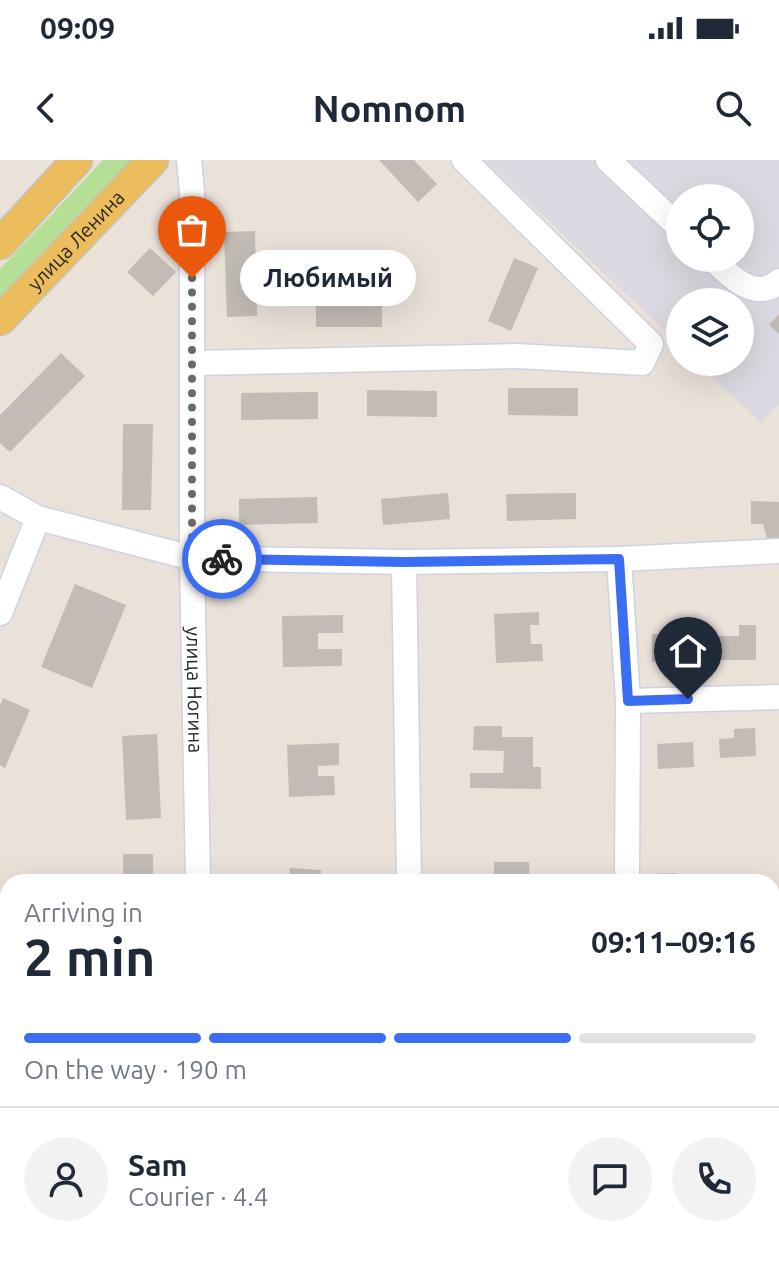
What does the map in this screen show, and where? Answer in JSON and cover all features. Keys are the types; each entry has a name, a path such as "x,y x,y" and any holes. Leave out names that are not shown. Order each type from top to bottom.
{"main road":[{"path":"1,241 77,160"},
{"name":"улица Ленина","path":"0,320 153,160"}],"street":[{"name":"улица Ногина","path":"189,160 192,192 192,558 198,874"},
{"path":"193,363 517,356 642,363 651,344 464,160"},
{"path":"608,160 666,215"},
{"path":"727,272 735,280 756,290 773,287 779,281"},
{"path":"0,497 38,518 192,558 404,562 619,559 779,551"},
{"path":"0,613 38,518"},
{"path":"619,559 628,701 627,874"},
{"path":"404,562 409,874"},
{"path":"628,701 779,697"}],"shaded area":[{"path":"484,160 779,160 779,403 761,423 712,376 754,376 754,288 666,288 666,332"}],"green space":[{"path":"103,160 131,160 0,300 0,269"}],"building":[{"path":"379,160 414,160 437,184 418,202"},
{"path":"255,231 257,316 227,317 224,232"},
{"path":"150,248 176,272 153,296 127,272"},
{"path":"514,258 538,268 511,331 488,321"},
{"path":"316,301 382,301 382,327 316,327"},
{"path":"779,314 779,334 769,325"},
{"path":"61,353 85,376 10,452 0,443 0,415"},
{"path":"508,388 578,388 578,416 508,415"},
{"path":"367,390 437,391 437,417 367,416"},
{"path":"318,392 318,419 241,420 241,393"},
{"path":"123,424 153,424 151,510 122,510"},
{"path":"448,493 450,519 383,525 381,499"},
{"path":"576,493 576,519 507,521 506,494"},
{"path":"317,497 318,523 239,525 239,499"},
{"path":"751,501 779,502 779,540 767,539 763,524 751,524"},
{"path":"75,584 126,605 92,688 41,667"},
{"path":"539,612 539,625 530,625 531,644 542,644 543,661 496,663 494,614"},
{"path":"343,615 343,633 318,633 318,649 342,649 342,666 283,667 282,616"},
{"path":"739,625 756,625 756,660 717,660 717,636 739,636"},
{"path":"677,633 677,662 652,662 652,634"},
{"path":"3,698 30,710 5,768 0,765 0,706"},
{"path":"474,726 502,726 502,737 533,737 533,767 541,767 541,789 470,788 470,773 503,773 504,751 473,750"},
{"path":"755,728 756,756 720,758 719,739 734,738 734,729"},
{"path":"157,734 161,818 126,820 122,736"},
{"path":"693,742 694,767 658,769 657,744"},
{"path":"339,743 339,765 318,766 318,776 334,776 335,795 289,797 287,745"},
{"path":"123,854 153,854 153,874 123,874"},
{"path":"494,862 529,862 530,874 494,874"},
{"path":"290,868 321,870 321,874 290,874"}],"way so far":[{"path":"192,278 192,558 222,559"}],"place":[{"name":"Любимый","path":"192,278"}],"route":[{"path":"222,559 404,562 619,559 628,701 688,699"}]}
